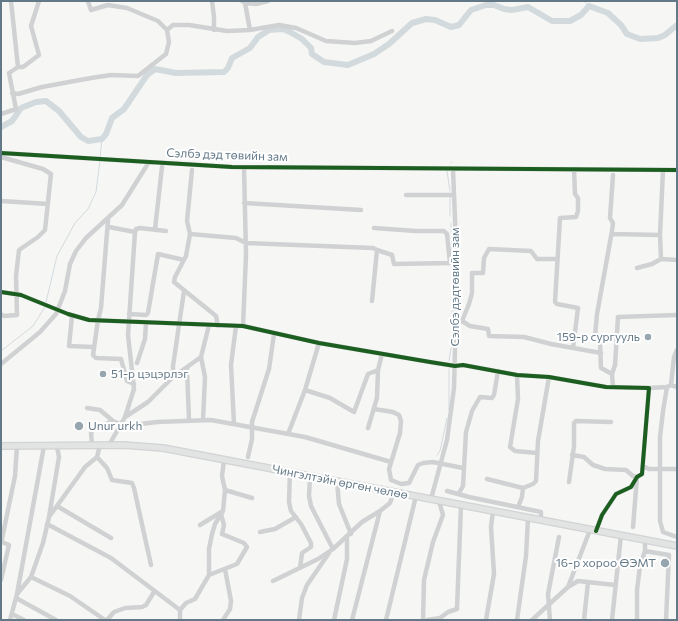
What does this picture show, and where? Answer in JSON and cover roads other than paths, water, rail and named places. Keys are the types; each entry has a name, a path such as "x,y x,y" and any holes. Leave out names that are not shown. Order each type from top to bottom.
{"main road":[{"name":"Чингэлтэйн өргөн чөлөө","path":"1,446 109,445 155,447 677,546"}],"street":[{"path":"11,1 18,67"},
{"path":"1,114 16,109 9,73 18,67 23,67 39,55 31,26 39,1"},
{"path":"12,93 18,94 42,87 111,75 140,75 166,54 169,42 167,30 158,21 127,8 108,5 91,10 88,1"},
{"path":"212,1 214,30"},
{"path":"250,30 243,2 256,4 268,1"},
{"path":"167,30 173,25 190,25 214,30 250,30 279,25 296,28 326,41 355,43 371,41 392,31"},
{"name":"Сэлбэ дэд төвийн зам","path":"1,153 244,167 453,169 574,168 677,170"},
{"path":"1,157 43,169 51,174 45,230 38,237 19,250 16,316 4,316 1,314"},
{"name":"Сэлбэ дэд төвийн зам","path":"1,364 40,332 56,309 65,291 70,264 76,251 86,238 108,220 131,193 149,162"},
{"path":"155,229 162,167"},
{"name":"Сэлбэ дэд төвийн зам","path":"243,326 246,243 244,167"},
{"path":"573,348 578,308 576,306 557,304 555,302 560,218 576,216 578,210 578,198 575,194 574,168"},
{"name":"Сэлбэ дэдтөвийн зам","path":"431,499 447,440 451,416 455,366 457,263 453,169"},
{"path":"192,170 186,221 190,234 184,260 174,280 184,291 216,316 218,326"},
{"path":"661,259 660,235 663,170"},
{"path":"612,374 601,368 600,342 595,336 597,314 612,234 613,223 610,218 613,175"},
{"path":"406,195 454,195"},
{"path":"1,201 48,204"},
{"path":"244,203 362,210"},
{"path":"108,220 109,227 101,308 93,347 93,355 96,358 121,359 127,381 134,384"},
{"path":"109,227 135,232"},
{"path":"109,445 125,417 134,384 128,346 128,322 135,232 136,229 140,228 166,231"},
{"path":"374,228 444,231 447,234 450,263"},
{"path":"190,234 236,238 246,243 367,247 392,254 394,264 457,263"},
{"path":"612,234 660,235"},
{"path":"462,321 472,293 472,273 483,273 484,258 489,249 531,251 537,259 557,259"},
{"path":"372,301 377,250"},
{"path":"129,314 146,315 148,313 158,254 184,260"},
{"path":"637,268 652,264 661,259 677,260"},
{"path":"173,377 173,366 184,291"},
{"path":"1,292 16,294 37,301 72,316 98,320 146,323 180,323 209,326 243,326 318,344 455,366 463,365 517,375 549,378 614,388 677,387"},
{"path":"614,388 612,374 615,365 618,317 677,315"},
{"path":"72,316 69,346 93,347"},
{"path":"456,322 462,321 470,326 488,329 489,336 524,337 601,353"},
{"path":"137,363 145,339 146,323"},
{"path":"203,420 205,377 201,357 209,326"},
{"path":"234,424 231,364 236,326"},
{"path":"248,457 252,439 251,427 269,369 274,334"},
{"path":"288,434 305,390 318,344"},
{"path":"677,350 674,357 660,437 660,525 666,534 677,537"},
{"path":"368,428 374,409 377,393 378,370 382,354"},
{"path":"125,417 154,397 173,377 201,357"},
{"path":"187,368 189,420"},
{"path":"305,390 330,398 354,412 368,374 378,370"},
{"path":"459,493 463,486 466,432 472,411 480,397 492,398 494,395 498,371"},
{"path":"517,375 518,399 510,447 515,451 538,453"},
{"path":"487,479 523,488 533,484 536,481 538,453 549,378"},
{"path":"568,587 593,530 602,515 616,494 631,486 642,474 649,388"},
{"path":"87,408 100,410 113,421 126,426 189,420 203,420 234,424 305,437 391,462"},
{"path":"374,409 393,412 399,415 401,421 400,433 391,462 389,474 391,480 406,484 409,483 420,464 440,463 463,468"},
{"path":"92,445 92,430 113,421"},
{"path":"569,482 574,423 576,421 611,422"},
{"path":"49,517 84,467 96,457 100,445"},
{"path":"1,580 9,546 2,542 2,539 14,476 17,446"},
{"path":"10,620 16,596 44,446"},
{"path":"16,596 31,577 43,543 59,457 57,446"},
{"path":"572,455 584,457 593,465 605,469 626,470 633,476 638,477"},
{"path":"96,457 107,468 112,480 132,483 151,565"},
{"path":"209,575 236,564 247,547 244,543 222,534 224,525 222,513 225,490 222,476 224,460"},
{"path":"643,466 649,469 677,469"},
{"path":"290,472 289,502 291,511 311,543 311,547 302,552 300,568"},
{"path":"310,476 309,496 311,506 332,550"},
{"path":"633,527 638,477"},
{"path":"337,481 339,504 351,534"},
{"path":"518,507 522,497 523,488"},
{"path":"225,490 252,498"},
{"path":"447,491 541,512 540,520"},
{"path":"273,581 332,550 368,518 390,503 394,492"},
{"path":"386,620 416,496"},
{"path":"423,620 424,580 433,542 442,516 439,500"},
{"path":"428,620 440,618 448,612 457,609 461,505"},
{"path":"57,506 111,538"},
{"path":"352,620 380,511"},
{"path":"486,620 494,574 491,527 493,511"},
{"path":"200,525 222,513"},
{"path":"180,620 180,610 186,603 195,599 209,575 210,541 215,524 222,513"},
{"path":"260,532 275,529 296,517"},
{"path":"517,620 526,556 528,518"},
{"path":"47,524 111,558 131,572 154,592 180,610"},
{"path":"612,620 620,535"},
{"path":"550,620 550,610 548,606 549,589 559,537"},
{"path":"334,620 347,559 347,538"},
{"path":"637,620 637,590 640,566 645,551 645,540"},
{"path":"299,620 302,598 307,585 332,550"},
{"path":"645,551 669,555 666,620"},
{"path":"222,620 230,609 231,601 225,569"},
{"path":"31,577 70,596 106,620 114,612 133,606 142,607 146,605 154,592"},
{"path":"532,620 568,587 578,581 615,585"},
{"path":"584,620 588,582"},
{"path":"16,596 56,620"},
{"path":"12,614 24,620"}],"waterway":[{"path":"584,1 589,6"},
{"path":"1,127 12,121 21,108 36,102 46,101 59,111 81,137 88,141 102,139 106,134 112,118 124,109 147,75 155,69 176,73 224,72 228,68 232,58 250,48 258,37 269,30 283,29 290,32 302,39 311,48 312,54 324,62 348,65 374,54 389,44 412,23 426,19 435,20 451,27 459,25 471,10 486,5 494,5 512,10 528,7 552,21 570,21 581,15 589,6 608,13 621,25 627,34 640,39 658,38 665,35 677,25"},
{"path":"100,157 102,139"},
{"path":"46,302 57,256 75,223 88,209 96,192 100,160"},
{"path":"447,171 450,191"},
{"path":"450,197 450,216"},
{"path":"451,223 452,260"},
{"path":"452,314 453,264"},
{"path":"1,351 33,326 45,307"},
{"path":"449,361 451,348"},
{"path":"449,369 449,410"},
{"path":"437,455 440,451 447,418"}],"place":[{"name":"159-р сургууль","path":"648,337"},
{"name":"51-р цэцэрлэг","path":"103,374"},
{"name":"Unur urkh","path":"79,426"},
{"name":"16-р хороо ӨЭМТ","path":"665,563"}]}
